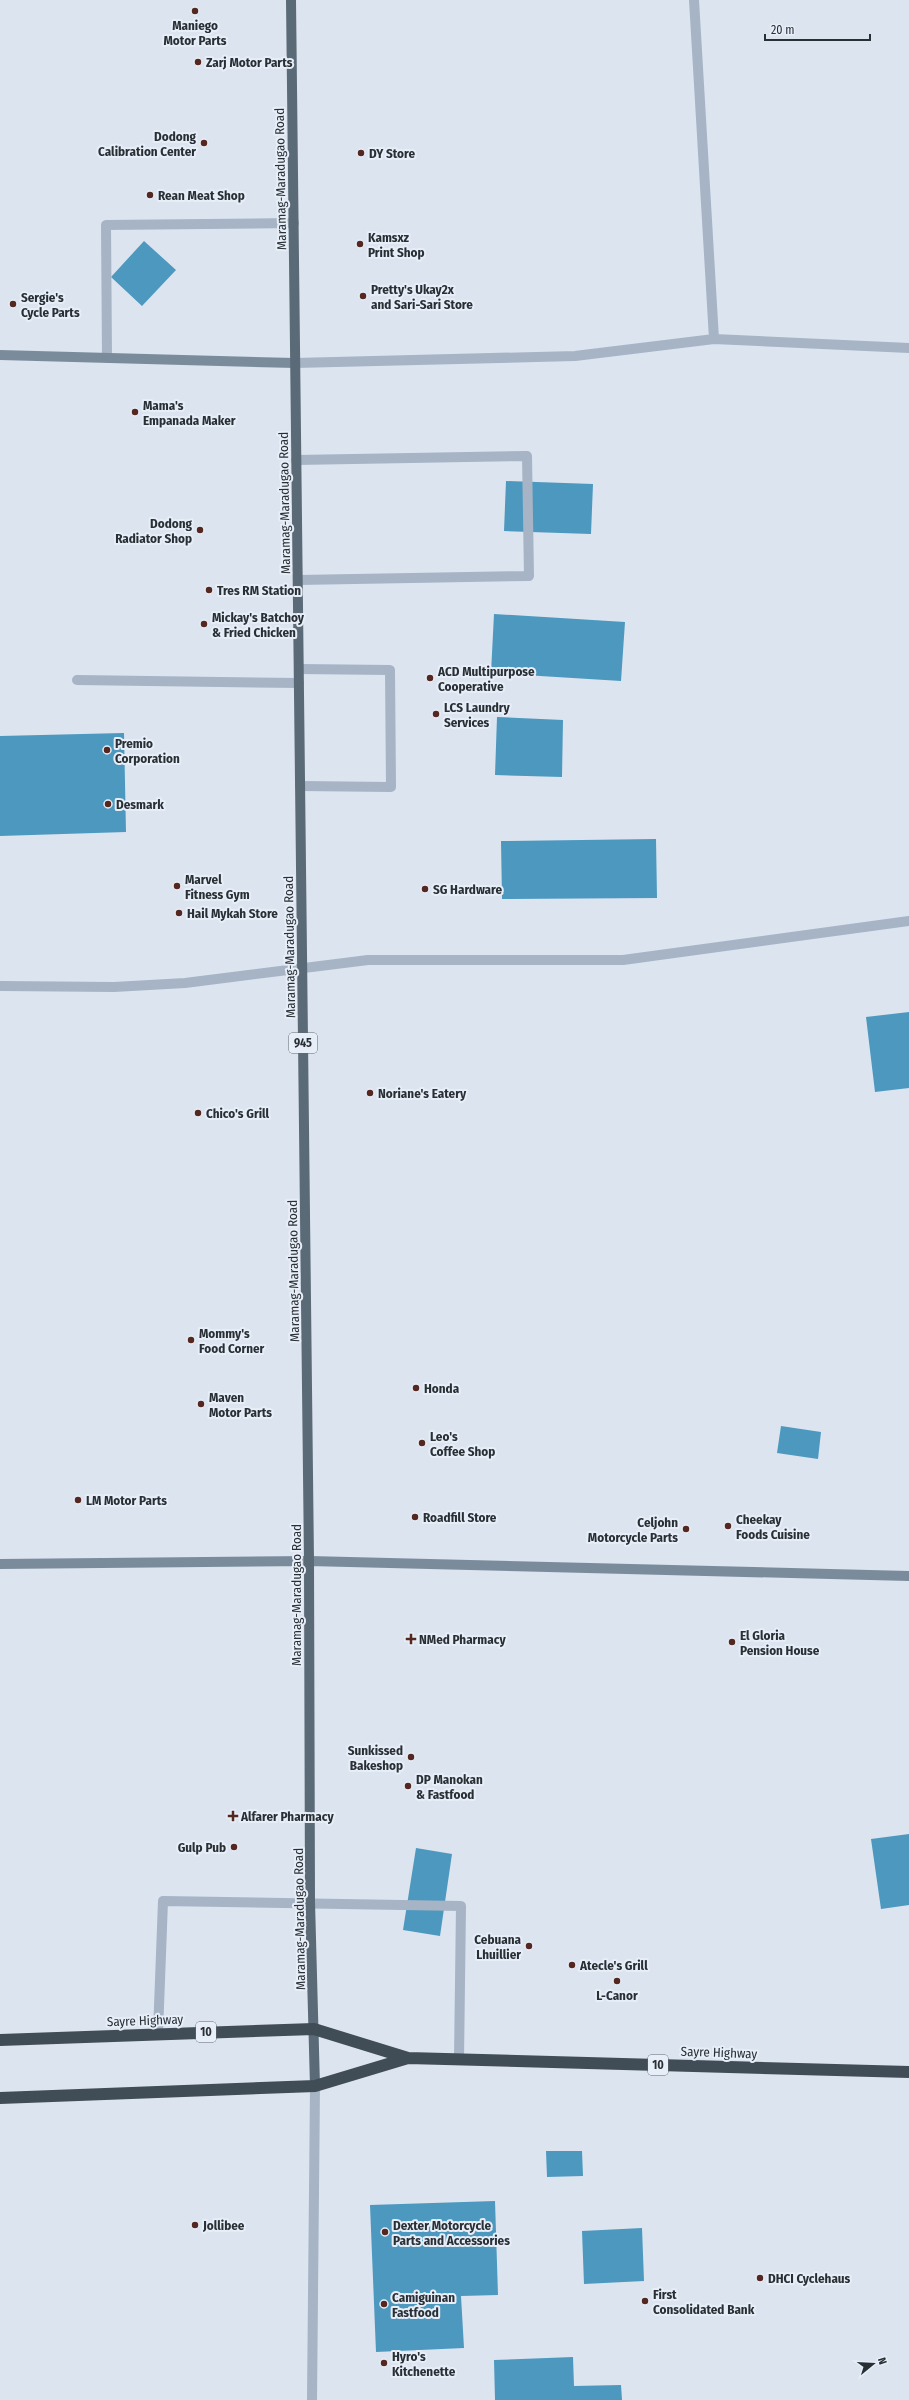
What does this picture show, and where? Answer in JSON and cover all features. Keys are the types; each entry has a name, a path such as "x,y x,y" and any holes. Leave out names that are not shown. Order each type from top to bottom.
{"highway":[{"name":"Sayre Highway","path":"0,2040 158,2033 314,2029 408,2058 909,2072"},
{"name":"Sayre Highway","path":"0,2098 315,2086 408,2058"}],"main road":[{"name":"Maramag-Maradugao Road","path":"291,0 309,1561 310,1902 315,2086"}],"street":[{"path":"694,0 714,339"},
{"path":"107,358 106,225 294,223"},
{"path":"0,355 296,362 575,356 714,339 909,348"},
{"path":"296,460 527,456 529,576 298,580"},
{"path":"299,669 390,670 391,787 300,786"},
{"path":"77,680 299,683"},
{"path":"0,986 114,987 185,983 302,967 368,960 623,960 909,921"},
{"path":"0,1564 309,1561 909,1576"},
{"path":"158,2033 163,1901 310,1902 461,1906 459,2059"},
{"path":"312,2400 315,2086"}],"building":[{"path":"144,241 176,270 142,306 111,277"},
{"path":"506,481 593,484 591,534 504,531"},
{"path":"494,614 625,622 621,681 491,673"},
{"path":"497,717 563,720 562,777 495,775"},
{"path":"124,733 126,832 0,836 0,736"},
{"path":"656,839 657,898 502,899 501,841"},
{"path":"909,1012 909,1088 875,1092 866,1017"},
{"path":"781,1426 821,1432 818,1459 777,1453"},
{"path":"909,1834 909,1905 881,1909 871,1839"},
{"path":"416,1848 452,1854 440,1936 403,1930"},
{"path":"546,2151 582,2151 583,2176 547,2177"},
{"path":"495,2201 498,2295 461,2296 464,2348 376,2352 370,2205"},
{"path":"642,2228 644,2281 584,2284 582,2231"},
{"path":"573,2357 574,2386 621,2385 622,2400 495,2400 494,2360"}],"place":[{"name":"Maniego Motor Parts","path":"195,11"},
{"name":"Zarj Motor Parts","path":"198,62"},
{"name":"Dodong Calibration Center","path":"204,143"},
{"name":"DY Store","path":"361,153"},
{"name":"Rean Meat Shop","path":"150,195"},
{"name":"Kamsxz Print Shop","path":"360,244"},
{"name":"Pretty's Ukay2x and Sari-Sari Store","path":"363,296"},
{"name":"Sergie's Cycle Parts","path":"13,304"},
{"name":"Mama's Empanada Maker","path":"135,412"},
{"name":"Dodong Radiator Shop","path":"200,530"},
{"name":"Tres RM Station","path":"209,590"},
{"name":"Mickay's Batchoy & Fried Chicken","path":"204,624"},
{"name":"ACD Multipurpose Cooperative","path":"430,678"},
{"name":"LCS Laundry Services","path":"436,714"},
{"name":"Premio Corporation","path":"107,750"},
{"name":"Desmark","path":"108,804"},
{"name":"Marvel Fitness Gym","path":"177,886"},
{"name":"SG Hardware","path":"425,889"},
{"name":"Hail Mykah Store","path":"179,913"},
{"name":"Noriane's Eatery","path":"370,1093"},
{"name":"Chico's Grill","path":"198,1113"},
{"name":"Mommy's Food Corner","path":"191,1340"},
{"name":"Honda","path":"416,1388"},
{"name":"Maven Motor Parts","path":"201,1404"},
{"name":"Leo's Coffee Shop","path":"422,1443"},
{"name":"LM Motor Parts","path":"78,1500"},
{"name":"Roadfill Store","path":"415,1517"},
{"name":"Cheekay Foods Cuisine","path":"728,1526"},
{"name":"Celjohn Motorcycle Parts","path":"686,1529"},
{"name":"NMed Pharmacy","path":"411,1639"},
{"name":"El Gloria Pension House","path":"732,1642"},
{"name":"Sunkissed Bakeshop","path":"411,1757"},
{"name":"DP Manokan & Fastfood","path":"408,1786"},
{"name":"Alfarer Pharmacy","path":"233,1816"},
{"name":"Gulp Pub","path":"234,1847"},
{"name":"Cebuana Lhuillier","path":"529,1946"},
{"name":"Atecle's Grill","path":"572,1965"},
{"name":"L-Canor","path":"617,1981"},
{"name":"Jollibee","path":"195,2225"},
{"name":"Dexter Motorcycle Parts and Accessories","path":"385,2232"},
{"name":"DHCI Cyclehaus","path":"760,2278"},
{"name":"First Consolidated Bank","path":"645,2301"},
{"name":"Camiguinan Fastfood","path":"384,2304"},
{"name":"Hyro's Kitchenette","path":"384,2363"}]}
